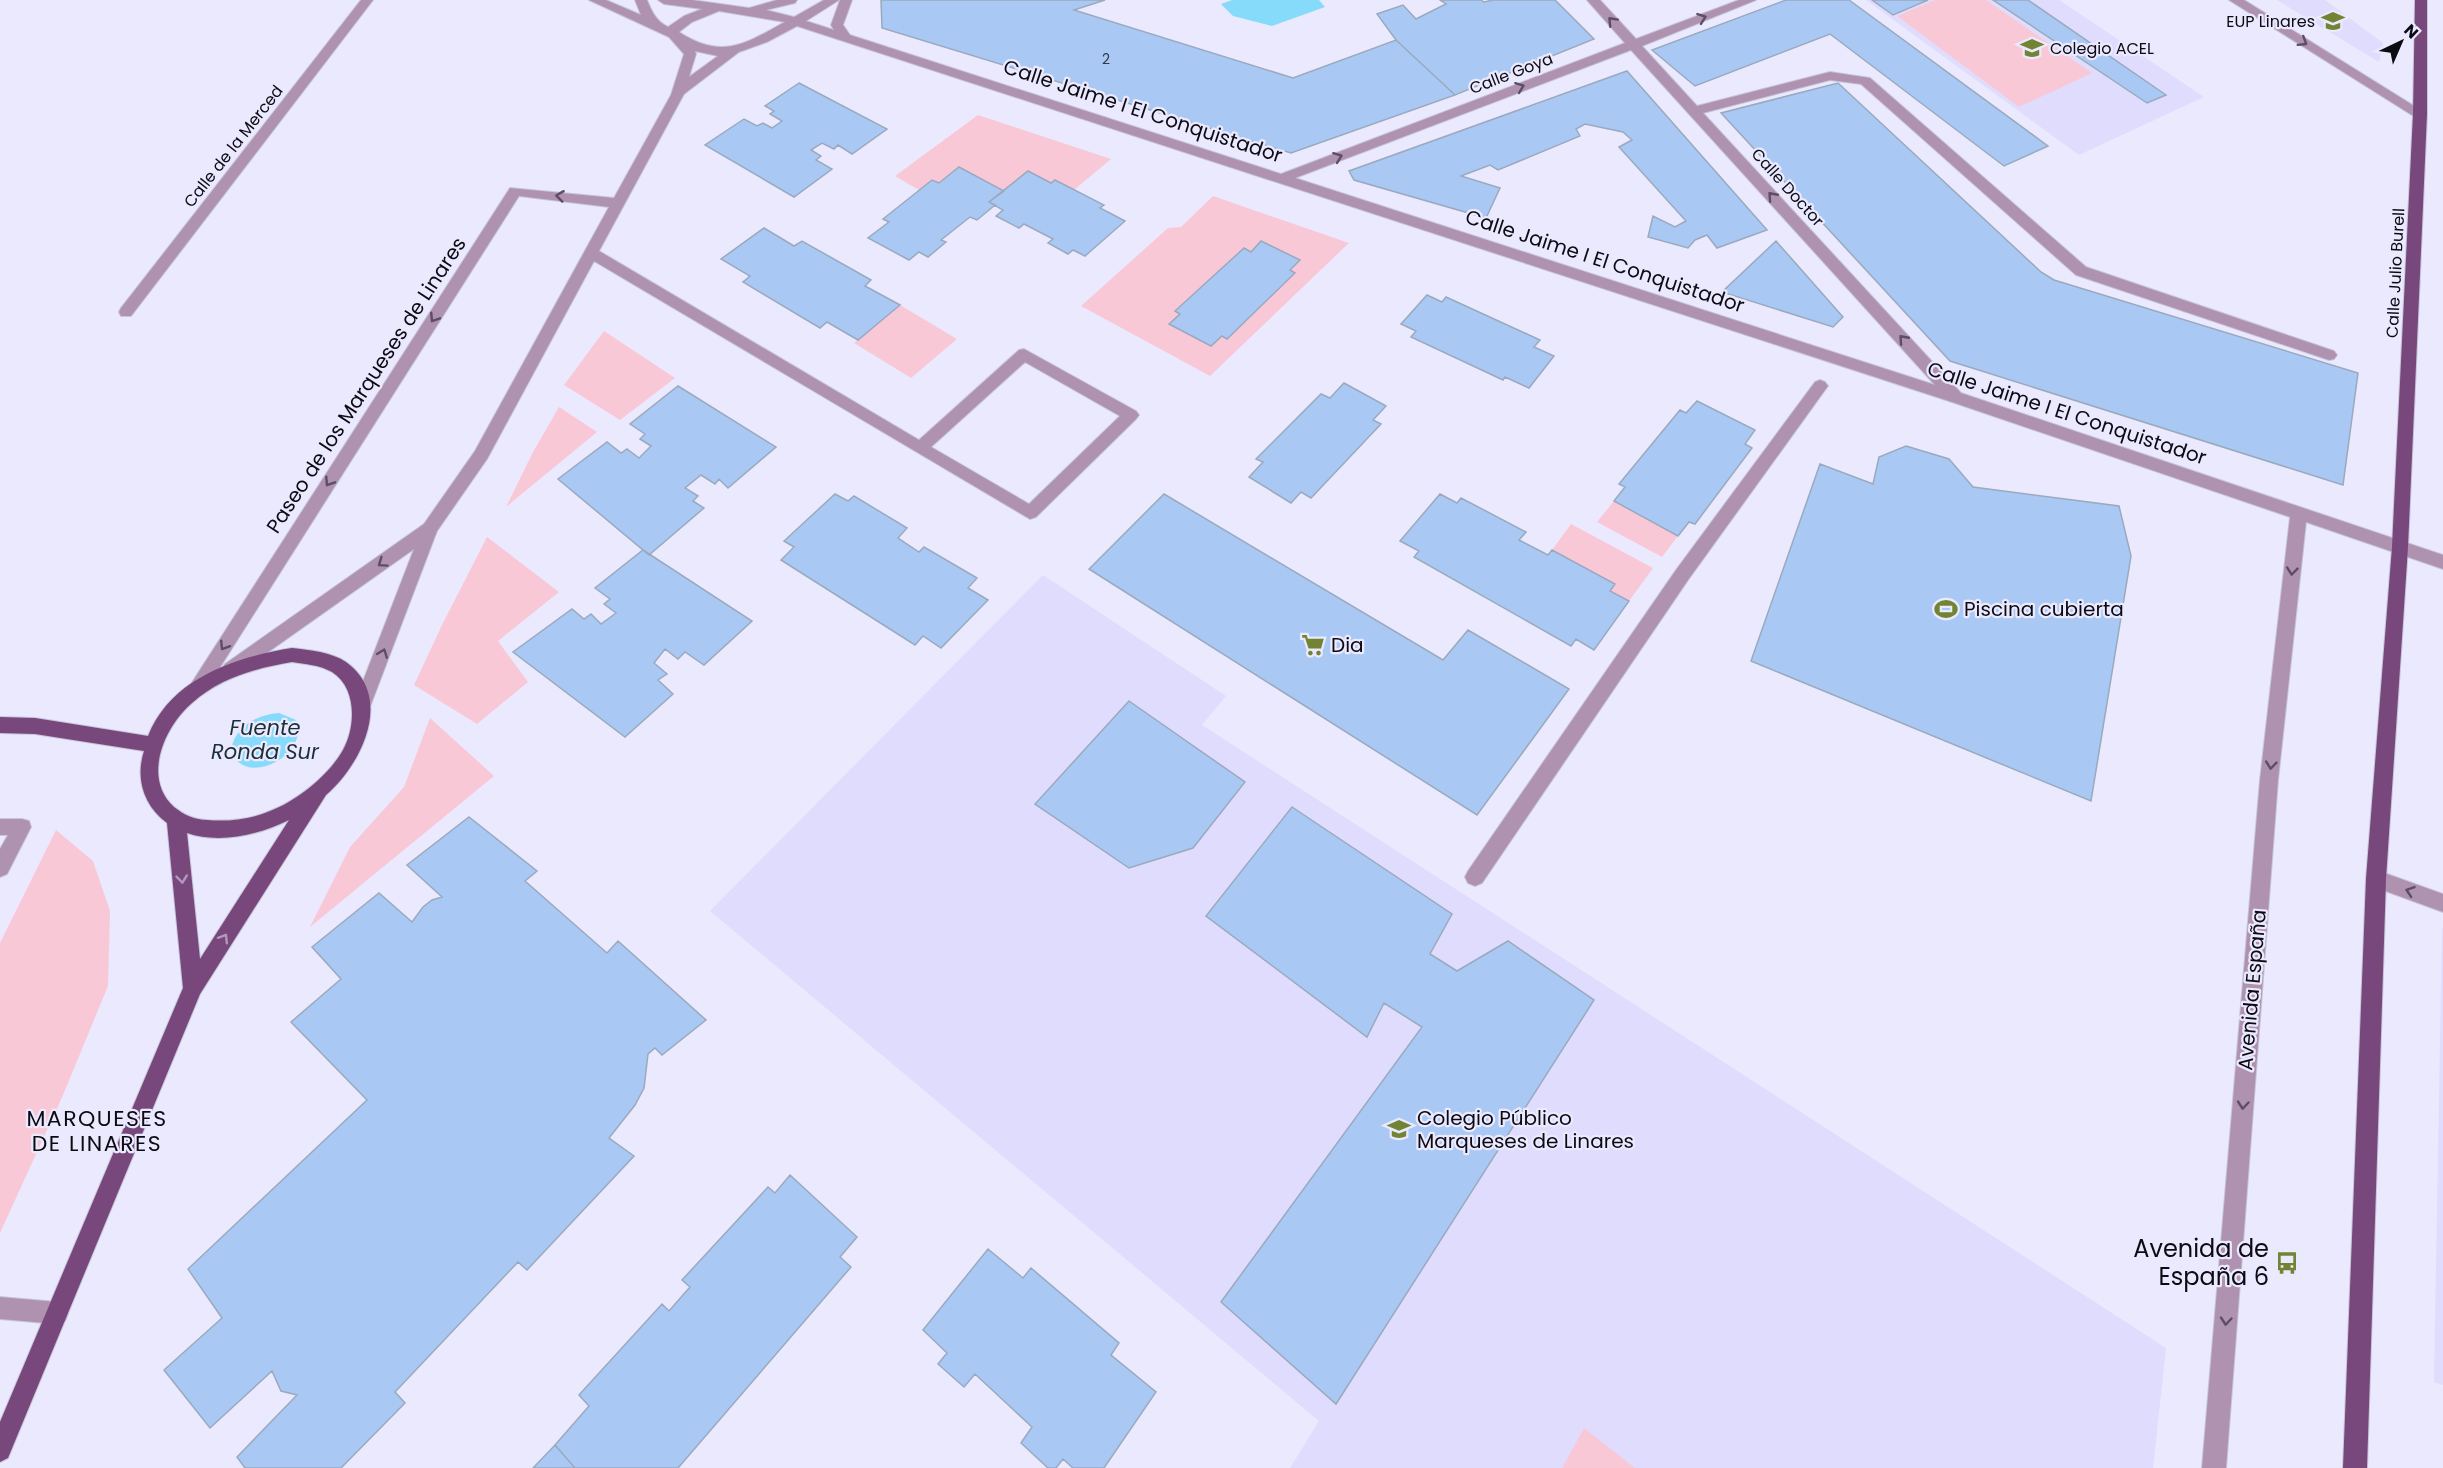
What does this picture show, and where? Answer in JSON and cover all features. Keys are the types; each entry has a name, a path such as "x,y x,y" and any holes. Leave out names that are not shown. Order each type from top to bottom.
{"main road":[{"name":"Calle Julio Burell","path":"2400,547 2420,114 2421,0"},
{"path":"2355,1468 2376,879 2400,547"},
{"path":"0,1450 193,988 318,792 343,765 358,736 362,707 355,686 341,669 319,659 292,655 262,658 231,669 197,689 163,725 153,745 148,775 156,801 176,821 208,830 245,827 284,814 318,792"},
{"path":"0,725 35,726 153,745"},
{"path":"176,821 193,988"}],"street":[{"name":"Calle de la Merced","path":"126,312 367,0"},
{"path":"596,0 707,51 723,52 740,48"},
{"path":"641,0 648,16 657,27"},
{"name":"Calle Jaime I El Conquistador","path":"664,0 749,11 795,21 1957,398 2443,562"},
{"path":"749,11 791,0"},
{"path":"677,95 702,72 740,48 833,0"},
{"path":"846,0 837,25 846,38"},
{"name":"Calle Doctor","path":"1593,0 1957,398"},
{"name":"Calle Goya","path":"1283,178 1750,0"},
{"path":"2235,0 2420,114"},
{"path":"362,707 430,530 481,455 677,95 690,54 687,45 672,30 680,23 703,12 722,7"},
{"path":"749,11 768,23 768,30 763,38"},
{"path":"1695,111 1830,76 1865,81 2081,271 2329,355"},
{"name":"Paseo de los Marqueses de Linares","path":"197,689 515,191 618,203"},
{"path":"591,254 1030,513 1131,415 1024,354 920,448"},
{"path":"1475,877 1682,574 1820,386"},
{"name":"Avenida España","path":"2214,1468 2269,780 2299,513"},
{"path":"231,669 430,530"},
{"path":"0,827 22,827 0,868"},
{"path":"2376,879 2443,903"},
{"path":"0,1308 57,1312"}],"shaded area":[{"name":"Colegio ACEL","path":"1866,0 2059,0 2204,97 2079,155"},
{"path":"1935,0 1986,0 2092,73 2019,107 1897,16"},
{"name":"EUP Linares","path":"2277,0 2325,0 2383,43 2379,62"},
{"path":"978,115 1111,159 1074,190 1055,180 1051,183 1028,171 1004,191 959,167 939,183 932,180 919,190 895,176"},
{"path":"1213,196 1349,243 1210,376 1081,306 1168,228 1181,227"},
{"path":"900,305 957,339 911,378 854,343"},
{"path":"604,331 675,378 620,420 564,385"},
{"path":"559,407 597,432 506,507 533,452"},
{"path":"1614,501 1678,536 1662,557 1597,522"},
{"path":"1571,524 1653,568 1629,601 1610,591 1615,584 1552,550"},
{"path":"487,537 559,592 498,641 528,682 477,724 414,685"},
{"name":"Colegio Público Marqueses de Linares","path":"1043,575 1226,696 1202,725 2166,1348 2153,1468 1290,1468 1319,1421 710,911"},
{"path":"430,718 494,776 310,927 350,847 404,787"},
{"path":"56,830 93,861 110,911 108,986 63,1095 0,1233 0,943"},
{"path":"2443,928 2443,1385 2434,1382"},
{"path":"1584,1428 1635,1468 1562,1468"}],"water":[{"path":"1232,0 1319,0 1325,7 1272,26 1233,16 1221,4"},
{"name":"Fuente Ronda Sur","path":"279,713 296,720 298,733 294,745 285,756 260,767 247,767 237,761 231,749 242,728 262,716"}],"building":[{"path":"881,0 1105,0 1074,10 1293,78 1396,40 1455,95 1291,153 882,28"},
{"path":"1440,0 1481,0 1484,2 1555,0 1594,39 1455,95 1396,40 1377,14 1403,5 1416,19 1446,4"},
{"path":"1786,0 1849,0 2048,146 2004,166 1830,34 1695,86 1652,50"},
{"path":"1872,0 1928,0 1893,15"},
{"path":"1993,0 2028,0 2166,95 2147,103"},
{"path":"1627,71 1767,230 1717,248 1707,235 1695,240 1688,248 1648,237 1653,216 1675,227 1686,221 1619,147 1632,140 1623,132 1585,124 1576,129 1580,136 1498,170 1490,165 1461,176 1500,188 1486,218 1354,180 1349,171"},
{"path":"799,83 887,129 852,154 838,145 834,149 822,143 811,150 821,156 816,160 832,169 794,197 705,145 744,119 757,126 763,123 772,128 782,121 770,114 774,111 765,106"},
{"path":"1838,83 2041,272 2054,280 2358,373 2343,485 1950,361 1721,113"},
{"path":"959,167 1004,191 989,202 995,205 977,220 970,217 941,240 946,242 928,257 919,252 909,260 868,238 889,222 883,219 932,180 939,183"},
{"path":"1028,171 1051,183 1055,180 1104,205 1100,208 1125,221 1085,256 1073,250 1068,254 1048,243 1053,239 1024,224 1019,228 996,216 1003,210 989,202"},
{"path":"764,228 794,246 802,241 871,280 865,286 900,305 858,340 827,322 820,328 743,282 750,276 721,259"},
{"path":"1261,241 1300,260 1290,270 1295,273 1227,339 1222,336 1211,346 1169,324 1180,314 1175,311 1244,248 1251,252"},
{"path":"1776,241 1843,317 1833,327 1722,292"},
{"path":"1427,295 1442,302 1446,297 1540,340 1534,347 1554,356 1529,388 1505,377 1503,380 1411,337 1416,331 1401,324"},
{"path":"1344,383 1386,406 1373,420 1381,424 1311,498 1301,492 1291,503 1249,477 1263,462 1256,459 1321,394 1330,398"},
{"path":"678,386 776,447 728,488 719,479 715,484 701,475 685,488 698,496 693,501 704,508 649,555 558,479 607,442 621,453 627,449 639,458 651,446 640,439 645,434 630,424"},
{"path":"1697,401 1755,430 1745,444 1752,448 1695,524 1689,522 1678,536 1614,501 1625,487 1619,484 1680,410 1686,413"},
{"name":"Piscina cubierta","path":"1906,446 1949,459 1973,487 2119,506 2131,556 2091,801 1751,661 1820,464 1873,484 1879,457"},
{"path":"835,494 848,501 854,496 907,528 898,538 919,552 924,547 977,578 968,588 988,600 941,648 923,636 915,645 781,560 794,547 784,541"},
{"name":"Dia","path":"1164,494 1443,660 1468,630 1569,689 1477,815 1089,569"},
{"path":"1440,494 1457,503 1461,498 1526,532 1519,540 1548,555 1552,550 1615,584 1610,591 1629,601 1594,650 1576,639 1571,646 1414,557 1419,551 1400,541"},
{"path":"643,550 752,621 704,665 685,652 678,659 665,649 654,663 667,674 658,680 673,694 625,737 513,652 572,609 584,619 591,614 601,624 616,613 604,604 610,599 595,588"},
{"path":"1129,701 1245,782 1193,848 1129,868 1035,804"},
{"path":"1292,807 1452,914 1430,954 1457,971 1508,941 1594,1000 1336,1404 1221,1302 1422,1027 1384,1003 1367,1037 1206,916"},
{"path":"469,817 537,871 525,881 607,953 618,941 706,1020 662,1055 655,1048 648,1054 644,1088 635,1105 609,1138 634,1156 527,1270 518,1262 395,1392 405,1403 341,1468 245,1468 237,1457 297,1395 281,1391 272,1371 210,1428 164,1370 222,1318 188,1269 367,1100 291,1022 341,979 312,947 379,893 412,922 423,907 432,900 442,897 407,865"},
{"path":"790,1175 857,1237 840,1257 851,1267 678,1468 575,1468 555,1445 589,1406 579,1395 662,1304 669,1311 690,1287 682,1280 768,1187 775,1193"},
{"path":"988,1249 1023,1278 1031,1268 1119,1343 1111,1355 1156,1392 1104,1468 1073,1468 1063,1459 1056,1468 1048,1468 1021,1443 1032,1427 975,1374 964,1387 938,1364 947,1353 923,1330"},
{"path":"555,1445 575,1468 533,1468"}],"place":[{"name":"EUP Linares","path":"2333,21"},
{"name":"Colegio ACEL","path":"2032,48"},
{"name":"Piscina cubierta","path":"1946,609"},
{"name":"Dia","path":"1313,645"},
{"name":"Colegio Público Marqueses de Linares","path":"1399,1129"},
{"name":"Avenida de España 6","path":"2287,1263"}],"district":[{"name":"MARQUESES DE LINARES","path":"97,1130"}]}
